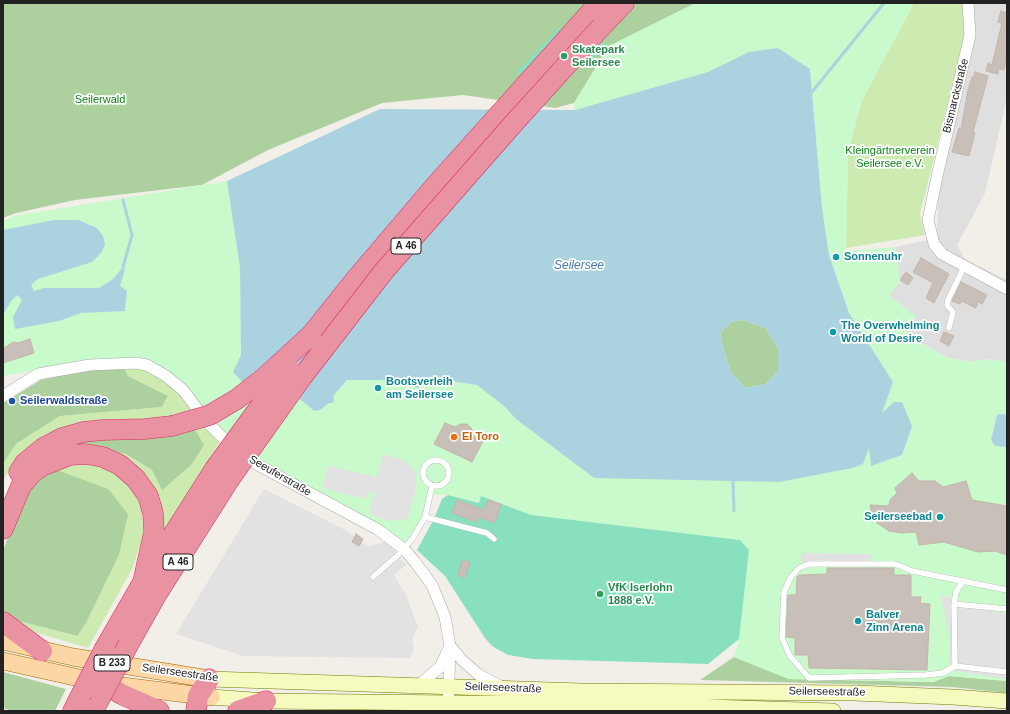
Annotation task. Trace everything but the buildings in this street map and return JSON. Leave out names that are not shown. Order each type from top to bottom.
[{"type":"highway","name":"A 46","points":[[77,703],[105,648],[143,582],[221,475],[311,335],[355,280],[435,186],[596,15],[624,3]]},
{"type":"highway","name":"A 46","points":[[100,697],[221,475],[302,377],[384,271],[513,124],[596,15]]},
{"type":"highway","points":[[3,496],[25,463],[43,448],[62,438],[83,432],[172,426],[210,415],[237,399],[264,378],[311,335]]},
{"type":"highway","points":[[3,529],[21,486],[37,470],[55,460],[70,455],[86,454],[103,457],[120,465],[136,479],[150,501],[153,513],[154,532],[143,582]]},
{"type":"highway","points":[[3,622],[42,651]]},
{"type":"highway","points":[[100,697],[121,694],[159,711]]},
{"type":"highway","points":[[238,711],[266,701]]},
{"type":"main road","name":"Seilerseestraße","points":[[3,641],[42,651],[204,699],[419,685],[506,689],[816,685],[1007,701]]},
{"type":"main road","name":"Seilerseestraße","points":[[3,661],[100,697],[266,701],[402,707],[646,708],[833,711]]},
{"type":"street","name":"Bismarckstraße","points":[[968,3],[970,35],[928,220],[937,249],[942,254],[1007,289]]},
{"type":"street","name":"Seeuferstraße","points":[[3,396],[38,374],[90,366],[124,362],[147,365],[166,376],[183,390],[197,410],[227,442],[256,464],[376,529],[404,549],[424,574],[435,592],[445,617],[450,646],[450,687],[448,707]]},
{"type":"street","points":[[419,685],[440,667],[450,646],[478,675],[506,689]]},
{"type":"lane","points":[[949,328],[953,312],[947,305],[948,300],[964,267]]},
{"type":"lane","points":[[435,460],[442,461],[448,469],[448,478],[442,484],[432,486],[424,479],[423,470],[429,462],[435,460]]},
{"type":"lane","points":[[373,577],[404,549],[413,538],[425,517],[432,486]]},
{"type":"lane","points":[[425,517],[487,533],[494,539]]},
{"type":"lane","points":[[1007,590],[912,571],[895,564],[809,564],[798,568],[791,577],[784,592],[782,638],[790,656],[816,685],[943,673],[955,666],[1007,672]]},
{"type":"lane","points":[[955,666],[954,604],[956,592],[963,581]]},
{"type":"lane","points":[[954,604],[1007,609]]},
{"type":"shaded area","points":[[972,3],[1007,3],[1007,98],[985,193],[957,245],[965,259],[1007,280],[1007,362],[989,359],[972,362],[949,358],[906,335],[916,316],[889,296],[900,281],[895,247],[937,238],[939,182]]},
{"type":"shaded area","points":[[383,454],[400,459],[408,464],[416,473],[415,492],[407,519],[386,521],[369,513],[374,493],[368,492],[366,499],[322,488],[328,466],[377,477]]},
{"type":"shaded area","points":[[264,489],[347,531],[368,547],[388,541],[406,565],[394,575],[406,595],[418,627],[412,639],[414,649],[410,658],[243,656],[176,634]]},
{"type":"shaded area","points":[[801,553],[871,554],[871,562],[801,562]]},
{"type":"shaded area","points":[[940,595],[1007,615],[1007,679],[949,670],[949,631]]},
{"type":"green space","name":"Seilerwald","points":[[3,3],[696,3],[609,46],[574,103],[555,108],[463,95],[382,103],[268,150],[202,185],[75,200],[16,213],[3,218]]},
{"type":"green space","points":[[696,3],[914,3],[862,100],[848,152],[846,251],[895,247],[900,281],[889,296],[916,316],[906,335],[949,358],[971,362],[989,359],[1007,362],[1007,681],[949,676],[933,682],[789,679],[734,657],[739,639],[740,540],[531,515],[482,496],[479,503],[448,495],[428,495],[421,521],[404,547],[258,464],[149,363],[69,364],[3,376],[3,221],[14,216],[227,181],[240,268],[241,355],[233,372],[294,394],[314,411],[320,410],[329,402],[347,380],[383,380],[417,388],[445,380],[478,385],[503,405],[516,419],[594,478],[870,447],[871,466],[881,414],[893,382],[849,313],[829,255],[822,208],[810,69],[778,48],[749,52],[708,72],[575,110],[574,103],[609,46]]},
{"type":"green space","name":"Kleingärtnerverein Seilersee e.V.","points":[[914,3],[967,3],[965,34],[920,214],[925,235],[846,248],[848,152],[862,100]]},
{"type":"green space","name":"Skatepark Seilersee","points":[[560,27],[609,46],[584,66],[516,73]]},
{"type":"green space","points":[[742,320],[766,328],[778,349],[778,371],[766,384],[745,388],[731,372],[724,352],[720,333],[731,322]]},
{"type":"green space","points":[[123,366],[145,369],[161,377],[178,392],[192,411],[157,420],[67,427],[40,438],[21,453],[3,480],[3,464],[16,444],[60,416],[162,407],[168,396],[128,376]]},
{"type":"green space","points":[[123,366],[128,376],[168,396],[162,407],[60,416],[16,444],[3,464],[3,403],[41,380],[85,370]]},
{"type":"green space","points":[[204,422],[221,440],[154,546],[159,532],[127,466],[64,441],[126,454],[152,470],[162,490],[194,428]]},
{"type":"green space","points":[[194,428],[204,445],[191,465],[162,490],[152,470],[126,454],[75,445],[94,435]]},
{"type":"green space","points":[[94,462],[115,472],[131,485],[142,507],[143,536],[133,567],[88,648],[31,631],[11,619],[76,636],[86,623],[119,555],[57,470],[56,464]]},
{"type":"green space","points":[[57,470],[108,489],[128,514],[119,555],[86,623],[77,636],[11,619],[3,611],[3,551],[24,492],[39,476]]},
{"type":"green space","name":"VfK Iserlohn 1888 e.V.","points":[[448,495],[479,503],[481,496],[531,515],[740,540],[749,550],[739,639],[708,664],[533,659],[508,655],[492,646],[485,638],[445,576],[417,550],[434,519],[442,499]]},
{"type":"green space","points":[[734,657],[789,679],[933,682],[949,676],[1007,681],[1007,693],[952,687],[700,680]]},
{"type":"green space","points":[[3,672],[66,689],[55,711],[12,711],[3,708]]},
{"type":"water","name":"Seilersee","points":[[778,48],[810,69],[822,208],[829,255],[849,313],[893,382],[882,413],[894,402],[902,402],[912,426],[902,455],[871,466],[869,448],[863,464],[852,468],[779,482],[594,478],[516,419],[504,406],[477,385],[445,380],[417,388],[383,380],[347,380],[333,396],[333,403],[329,403],[320,410],[314,411],[294,394],[258,399],[233,372],[241,355],[240,268],[227,181],[380,109],[575,110],[708,72],[749,52]],"holes":[[[742,320],[766,328],[778,349],[778,371],[766,384],[745,388],[731,372],[724,352],[720,333],[731,322]]]},
{"type":"water","points":[[54,220],[78,220],[97,228],[103,236],[105,244],[102,252],[92,262],[38,279],[31,285],[34,291],[43,288],[99,288],[112,280],[123,267],[125,269],[120,286],[127,291],[125,311],[81,313],[59,321],[15,329],[13,317],[22,300],[17,295],[11,301],[3,315],[3,230]]},
{"type":"water","points":[[997,415],[1007,415],[1007,447],[995,446],[991,440]]},
{"type":"waterway","points":[[812,92],[884,3]]},
{"type":"waterway","points":[[123,200],[132,235],[123,267]]},
{"type":"waterway","points":[[733,481],[734,511]]},
{"type":"place","name":"Skatepark Seilersee","points":[[564,56]]},
{"type":"place","name":"Sonnenuhr","points":[[836,257]]},
{"type":"place","name":"The Overwhelming World of Desire","points":[[833,332]]},
{"type":"place","name":"Bootsverleih am Seilersee","points":[[378,388]]},
{"type":"place","name":"Seilerwaldstraße","points":[[12,401]]},
{"type":"place","name":"El Toro","points":[[454,437]]},
{"type":"place","name":"Seilerseebad","points":[[940,517]]},
{"type":"place","name":"VfK Iserlohn 1888 e.V.","points":[[600,594]]},
{"type":"place","name":"Balver Zinn Arena","points":[[858,621]]}]
